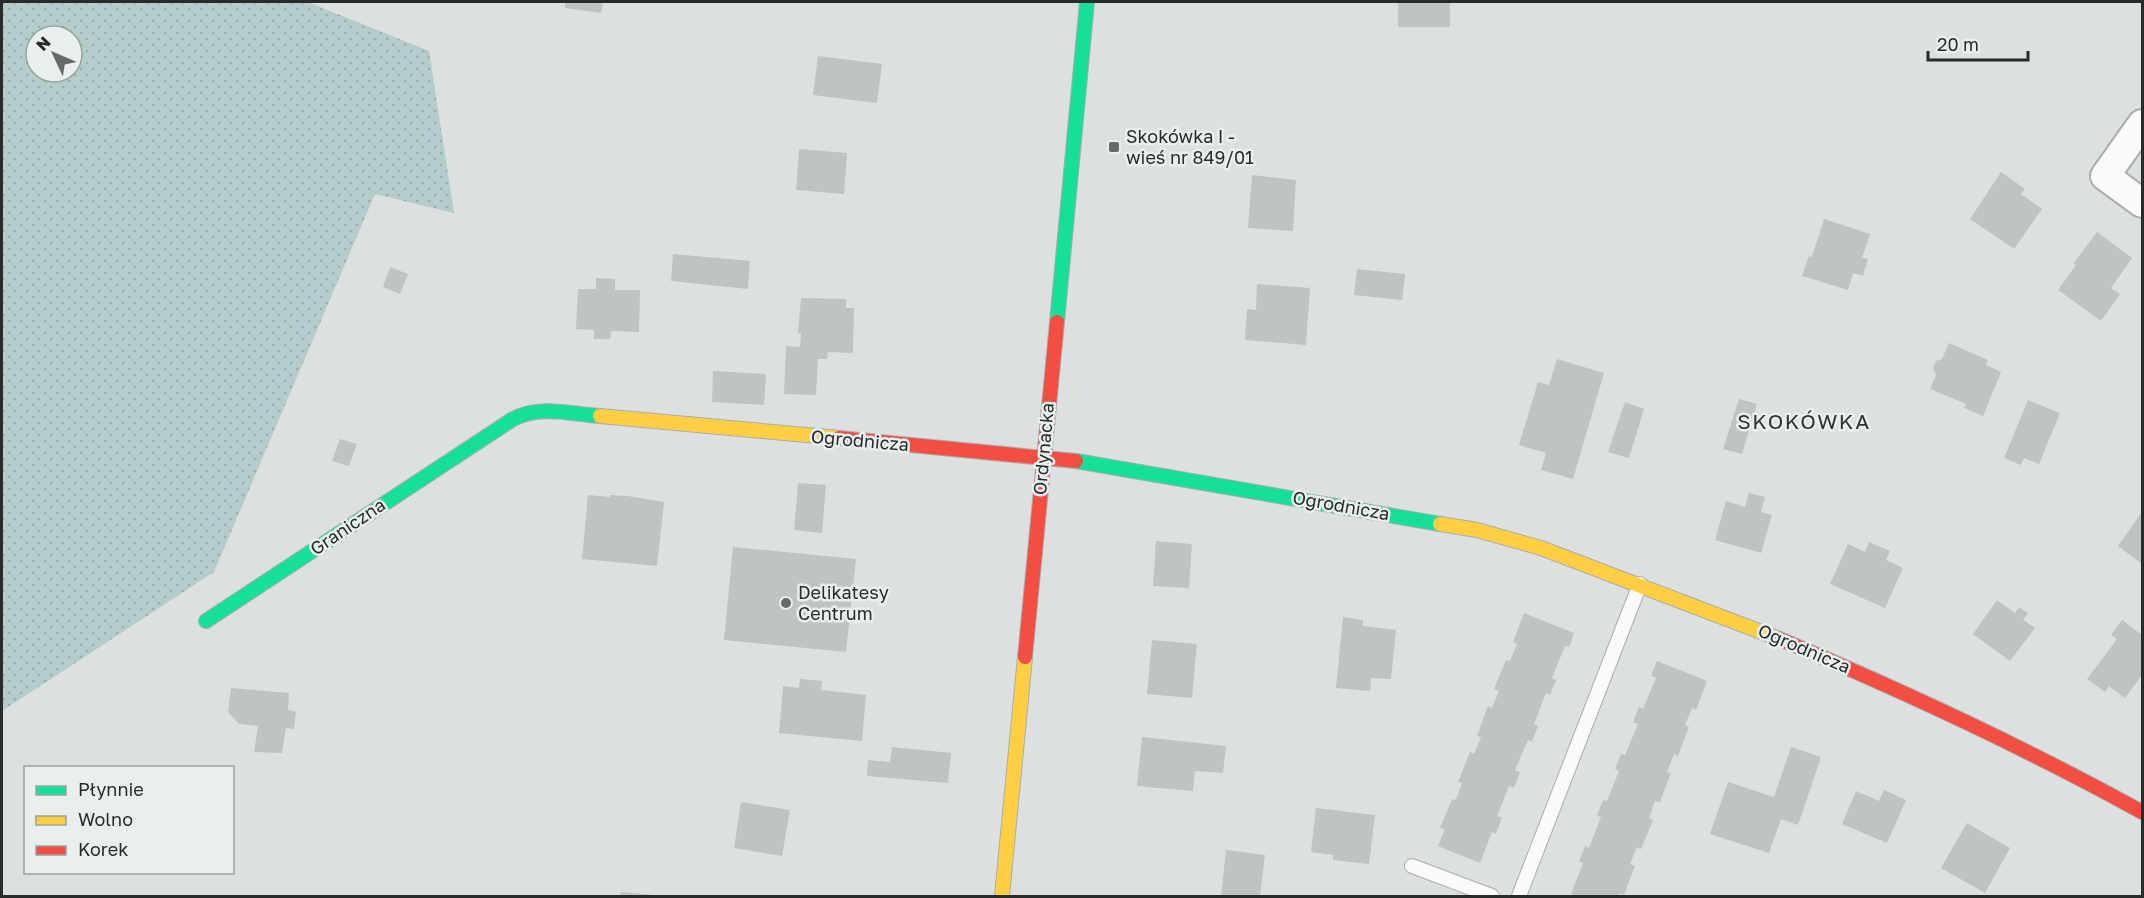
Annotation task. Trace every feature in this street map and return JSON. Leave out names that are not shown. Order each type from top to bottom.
[{"type":"street","name":"Ordynacka","points":[[1002,897],[1087,2]]},
{"type":"street","points":[[2142,124],[2105,176],[2142,202]]},
{"type":"street","name":"Ogrodnicza","points":[[490,433],[510,420],[527,413],[549,412],[1043,457],[1096,464],[1477,530],[1541,548],[1640,584],[1828,659],[2061,766],[2142,812]]},
{"type":"street","name":"Graniczna","points":[[206,621],[490,433]]},
{"type":"lane","points":[[1520,897],[1640,584]]},
{"type":"lane","points":[[1412,866],[1492,897]]},
{"type":"shaded area","points":[[2,2],[308,2],[429,51],[454,213],[375,194],[214,572],[2,711]]},
{"type":"building","points":[[565,2],[603,2],[601,13],[565,8]]},
{"type":"building","points":[[1398,2],[1450,2],[1450,27],[1398,27]]},
{"type":"building","points":[[818,56],[882,64],[877,103],[813,95]]},
{"type":"building","points":[[799,149],[847,153],[844,194],[796,190]]},
{"type":"building","points":[[2001,172],[2025,189],[2021,194],[2042,209],[2014,249],[1970,219]]},
{"type":"building","points":[[1252,175],[1296,180],[1293,231],[1248,228]]},
{"type":"building","points":[[1824,219],[1870,234],[1862,258],[1868,259],[1863,276],[1853,273],[1848,290],[1802,276],[1809,256],[1812,257]]},
{"type":"building","points":[[2097,232],[2132,258],[2111,288],[2120,294],[2101,321],[2058,290],[2076,265],[2073,264]]},
{"type":"building","points":[[673,254],[750,261],[748,289],[671,281]]},
{"type":"building","points":[[390,267],[408,274],[400,294],[383,287]]},
{"type":"building","points":[[1357,269],[1405,274],[1402,300],[1354,295]]},
{"type":"building","points":[[596,278],[615,279],[615,290],[640,290],[639,332],[611,331],[610,339],[594,339],[594,330],[576,329],[578,289],[596,289]]},
{"type":"building","points":[[1257,284],[1310,288],[1306,345],[1245,340],[1247,309],[1256,310]]},
{"type":"building","points":[[801,298],[846,299],[846,308],[854,308],[853,353],[828,352],[827,359],[818,359],[816,395],[784,394],[786,346],[800,347],[801,333],[798,333]]},
{"type":"building","points":[[1949,343],[1988,360],[1986,365],[2001,372],[1983,416],[1964,408],[1966,404],[1930,389],[1936,375],[1933,368],[1936,361],[1942,359]]},
{"type":"building","points":[[1557,359],[1604,373],[1573,479],[1541,470],[1546,453],[1519,445],[1538,382],[1549,385]]},
{"type":"building","points":[[713,371],[766,374],[764,405],[712,402]]},
{"type":"building","points":[[1739,399],[1757,404],[1742,454],[1723,449]]},
{"type":"building","points":[[2028,400],[2060,413],[2039,464],[2024,458],[2021,465],[2004,458]]},
{"type":"building","points":[[1625,402],[1644,409],[1629,458],[1608,452]]},
{"type":"building","points":[[340,439],[357,444],[349,466],[332,461]]},
{"type":"building","points":[[798,483],[826,485],[822,533],[794,530]]},
{"type":"building","points":[[1749,493],[1765,497],[1761,512],[1772,515],[1761,553],[1715,540],[1726,501],[1745,507]]},
{"type":"building","points":[[588,495],[628,496],[664,502],[657,566],[582,559]]},
{"type":"building","points":[[2142,512],[2142,564],[2118,546]]},
{"type":"building","points":[[1156,541],[1192,544],[1189,588],[1153,586]]},
{"type":"building","points":[[1869,542],[1890,551],[1886,560],[1903,568],[1885,608],[1830,584],[1848,544],[1865,552]]},
{"type":"building","points":[[733,547],[856,559],[846,652],[724,640]]},
{"type":"building","points":[[1997,600],[2015,613],[2019,607],[2028,613],[2023,620],[2035,628],[2010,661],[1973,634]]},
{"type":"building","points":[[1524,613],[1574,633],[1569,647],[1565,646],[1552,678],[1556,680],[1550,695],[1546,693],[1534,724],[1538,726],[1532,742],[1528,740],[1515,770],[1520,772],[1514,788],[1509,786],[1497,816],[1502,818],[1496,834],[1492,832],[1480,863],[1438,846],[1445,829],[1440,828],[1452,799],[1456,800],[1462,783],[1458,782],[1470,752],[1474,754],[1481,737],[1477,736],[1488,706],[1492,708],[1499,691],[1494,689],[1506,660],[1510,661],[1517,644],[1513,642]]},
{"type":"building","points":[[1343,617],[1363,620],[1363,626],[1396,630],[1391,679],[1371,678],[1370,691],[1336,688]]},
{"type":"building","points":[[2122,620],[2142,635],[2142,675],[2125,698],[2109,686],[2105,692],[2087,679],[2117,639],[2111,635]]},
{"type":"building","points":[[1152,640],[1197,644],[1192,698],[1147,694]]},
{"type":"building","points":[[1657,661],[1707,681],[1696,710],[1692,708],[1685,725],[1689,727],[1678,756],[1674,754],[1667,772],[1671,773],[1660,802],[1655,801],[1649,818],[1653,820],[1641,849],[1637,847],[1630,864],[1635,866],[1624,895],[1620,893],[1618,896],[1571,894],[1583,863],[1579,861],[1585,846],[1589,848],[1601,817],[1597,815],[1603,800],[1607,801],[1619,771],[1615,769],[1621,754],[1625,755],[1638,724],[1633,722],[1639,707],[1643,709],[1656,678],[1651,676]]},
{"type":"building","points":[[800,679],[822,681],[821,690],[866,695],[862,741],[779,733],[783,686],[799,688]]},
{"type":"building","points":[[231,688],[289,693],[288,710],[296,712],[294,729],[286,728],[282,753],[254,752],[258,726],[239,724],[228,712]]},
{"type":"building","points":[[1142,737],[1226,746],[1223,773],[1195,771],[1193,791],[1137,786]]},
{"type":"building","points":[[892,747],[951,753],[948,783],[867,776],[868,760],[890,762]]},
{"type":"building","points":[[1791,747],[1821,757],[1798,825],[1781,819],[1769,853],[1710,834],[1728,782],[1774,797]]},
{"type":"building","points":[[1884,790],[1906,800],[1887,843],[1842,824],[1856,791],[1879,801]]},
{"type":"building","points":[[741,802],[790,810],[782,856],[734,848]]},
{"type":"building","points":[[1316,808],[1375,815],[1369,864],[1333,860],[1333,855],[1311,852]]},
{"type":"building","points":[[1967,823],[2010,848],[1985,893],[1941,868]]},
{"type":"building","points":[[1226,850],[1265,855],[1260,896],[1221,896]]},
{"type":"building","points":[[621,892],[655,895],[655,896],[620,896]]},
{"type":"traffic: fast","points":[[1057,322],[1087,2]]},
{"type":"traffic: fast","points":[[206,621],[513,419],[545,411],[600,416]]},
{"type":"traffic: fast","points":[[1076,461],[1440,524]]},
{"type":"traffic: slow","points":[[600,416],[839,438]]},
{"type":"traffic: slow","points":[[1440,524],[1477,530],[1541,548],[1777,638]]},
{"type":"traffic: slow","points":[[1002,896],[1025,657]]},
{"type":"traffic: jam","points":[[1025,657],[1057,322]]},
{"type":"traffic: jam","points":[[839,438],[1076,461]]},
{"type":"traffic: jam","points":[[1777,638],[1962,720],[2142,812]]},
{"type":"place","name":"Skokówka I - wieś nr 849/01","points":[[1114,147]]},
{"type":"place","name":"Delikatesy Centrum","points":[[786,603]]},
{"type":"district","name":"SKOKÓWKA","points":[[1804,422]]}]
